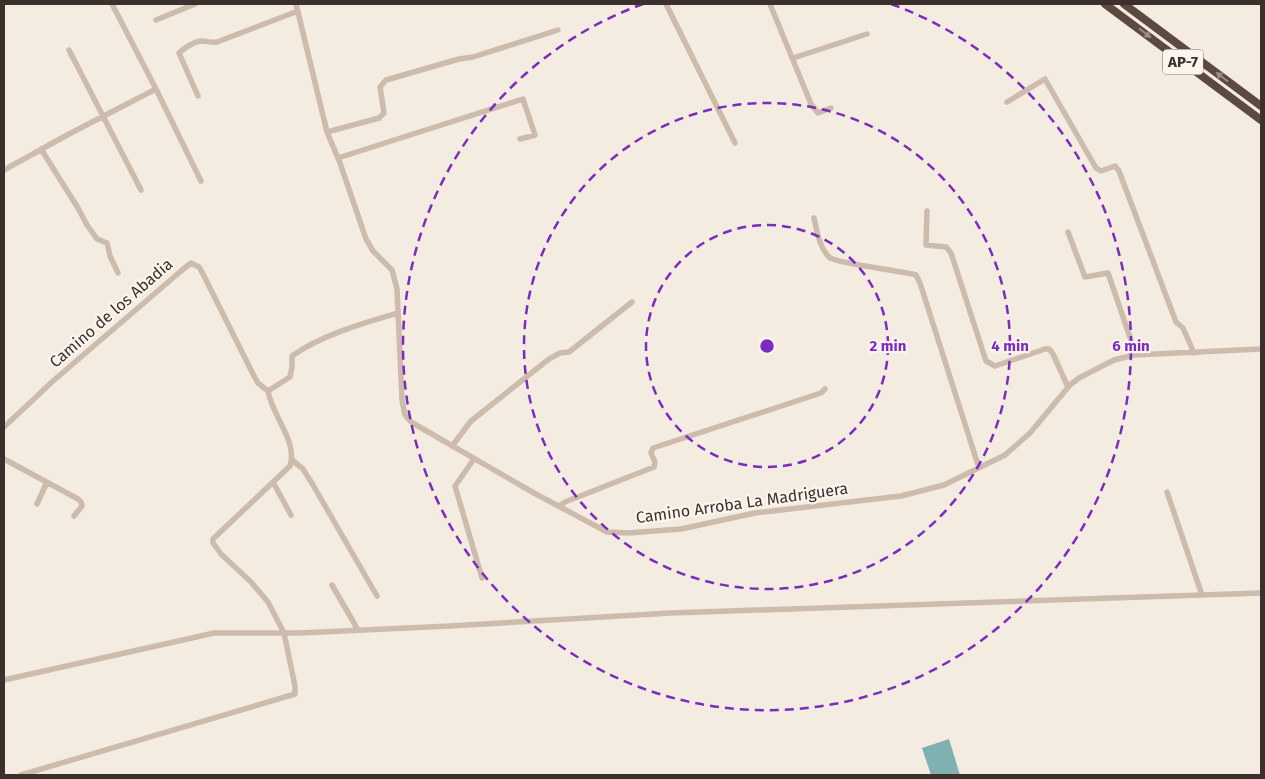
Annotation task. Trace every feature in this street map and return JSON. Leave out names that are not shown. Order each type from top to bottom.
[{"type":"highway","name":"AP-7","points":[[1105,4],[1261,120]]},
{"type":"highway","name":"AP-7","points":[[1124,4],[1261,106]]},
{"type":"street","points":[[112,4],[201,181]]},
{"type":"street","points":[[156,20],[194,4]]},
{"type":"street","name":"Camino Arroba La Madriguera","points":[[296,4],[327,132],[366,239],[373,251],[392,270],[397,289],[404,414],[411,422],[474,459],[607,532],[628,533],[681,529],[754,513],[902,496],[944,485],[1005,455],[1034,428],[1068,387],[1095,368],[1114,360],[1136,355],[1261,349]]},
{"type":"street","points":[[666,4],[734,143]]},
{"type":"street","points":[[770,4],[811,104],[818,113],[831,108]]},
{"type":"street","points":[[198,96],[180,53],[184,48],[201,41],[217,42],[298,11]]},
{"type":"street","points":[[327,132],[380,118],[384,114],[380,87],[386,80],[481,54],[558,30]]},
{"type":"street","points":[[792,58],[867,34]]},
{"type":"street","points":[[69,50],[141,190]]},
{"type":"street","points":[[1007,102],[1045,80],[1096,168],[1101,171],[1115,166],[1119,171],[1176,322],[1183,328],[1194,353]]},
{"type":"street","points":[[4,170],[156,89]]},
{"type":"street","points":[[338,158],[523,99],[535,135],[520,139]]},
{"type":"street","points":[[41,149],[87,225],[98,239],[107,243],[110,256],[118,273]]},
{"type":"street","points":[[927,211],[926,245],[946,247],[951,253],[986,361],[995,366],[1049,349],[1054,354],[1068,387]]},
{"type":"street","points":[[814,218],[820,243],[830,259],[838,262],[888,268],[916,275],[979,468]]},
{"type":"street","points":[[1068,232],[1085,277],[1108,273],[1136,355]]},
{"type":"street","name":"Camino de los Abadia","points":[[4,427],[54,381],[191,263],[199,267],[253,374],[258,382],[268,391],[270,401],[287,437],[293,456],[292,460],[303,469],[377,596]]},
{"type":"street","points":[[452,446],[471,421],[486,408],[550,359],[569,352],[632,302]]},
{"type":"street","points":[[268,391],[290,377],[292,356],[302,349],[356,326],[398,313]]},
{"type":"street","points":[[559,506],[654,468],[655,462],[651,453],[653,448],[822,393],[825,389]]},
{"type":"street","points":[[4,459],[81,502],[82,506],[74,516]]},
{"type":"street","points":[[474,459],[455,486],[482,578]]},
{"type":"street","points":[[21,775],[295,694],[284,632],[268,602],[251,582],[221,554],[213,543],[213,539],[290,466],[292,460]]},
{"type":"street","points":[[37,504],[47,482]]},
{"type":"street","points":[[273,482],[291,515]]},
{"type":"street","points":[[1167,492],[1202,595]]},
{"type":"street","points":[[332,585],[358,630]]},
{"type":"street","points":[[4,680],[214,633],[450,626],[671,613],[1261,593]]},
{"type":"water","points":[[949,739],[960,775],[931,775],[922,748]]}]
